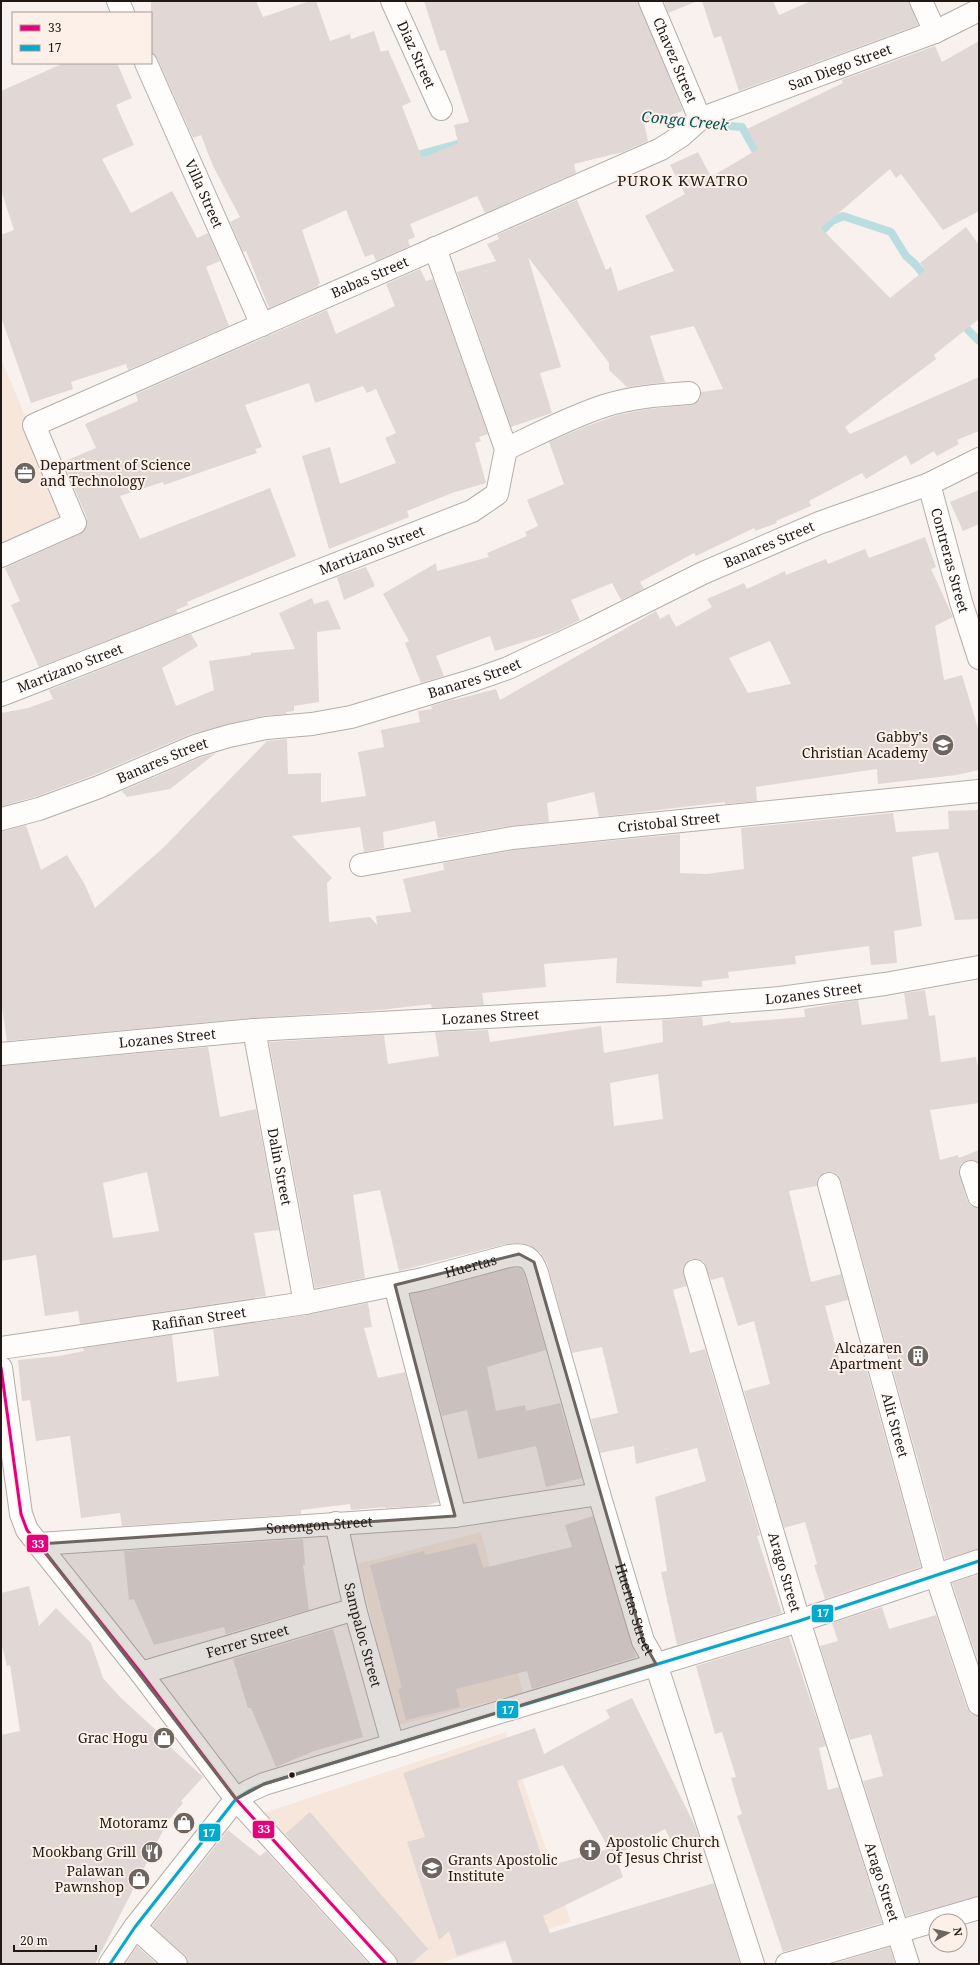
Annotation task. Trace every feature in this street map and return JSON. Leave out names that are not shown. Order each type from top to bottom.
[{"type":"street","points":[[118,1],[124,12]]},
{"type":"street","name":"Diaz Street","points":[[392,1],[442,109]]},
{"type":"street","name":"Chavez Street","points":[[650,1],[694,124]]},
{"type":"street","points":[[921,1],[935,32]]},
{"type":"street","name":"San Diego Street","points":[[694,124],[977,16]]},
{"type":"street","name":"Villa Street","points":[[146,64],[262,324]]},
{"type":"street","name":"Babas Street","points":[[1,556],[76,523],[34,425],[661,149],[694,124]]},
{"type":"street","points":[[434,248],[506,449],[573,417],[605,406],[649,396],[689,393]]},
{"type":"street","name":"Martizano Street","points":[[1,695],[472,511],[497,494],[506,449]]},
{"type":"street","name":"Banares Street","points":[[1,819],[39,809],[99,787],[195,746],[229,736],[266,728],[312,724],[351,717],[474,680],[536,655],[702,572],[819,523],[929,484],[979,459]]},
{"type":"street","name":"Contreras Street","points":[[929,484],[961,602],[979,658]]},
{"type":"street","name":"Cristobal Street","points":[[361,865],[512,838],[979,791]]},
{"type":"street","name":"Lozanes Street","points":[[1,1054],[254,1030],[659,1008],[780,998],[885,984],[979,967]]},
{"type":"street","name":"Dalin Street","points":[[254,1030],[305,1303]]},
{"type":"street","points":[[971,1172],[979,1196]]},
{"type":"street","name":"Alit Street","points":[[829,1184],[936,1575],[979,1704]]},
{"type":"street","name":"Huertas","points":[[395,1285],[519,1254],[534,1262],[537,1273]]},
{"type":"street","name":"Arago Street","points":[[694,1271],[800,1621],[908,1964]]},
{"type":"street","name":"Huertas Street","points":[[537,1273],[599,1494],[643,1641],[656,1664],[753,1964]]},
{"type":"street","points":[[395,1285],[455,1516]]},
{"type":"street","name":"Rafiñan Street","points":[[1,1348],[305,1303],[395,1285]]},
{"type":"street","points":[[1,1368],[21,1514],[28,1530],[236,1799],[386,1964]]},
{"type":"street","name":"Sorongon Street","points":[[39,1544],[455,1516],[599,1494]]},
{"type":"street","name":"Sampaloc Street","points":[[336,1523],[355,1610],[393,1745]]},
{"type":"street","points":[[110,1964],[135,1927],[236,1799],[264,1784],[800,1621],[979,1561]]},
{"type":"street","name":"Ferrer Street","points":[[140,1673],[355,1610]]},
{"type":"street","points":[[787,1964],[979,1908]]},
{"type":"street","points":[[135,1927],[176,1964]]},
{"type":"highlighted area","points":[[519,1254],[534,1262],[643,1641],[656,1664],[264,1784],[236,1799],[39,1544],[455,1516],[395,1285]]},
{"type":"shaded area","name":"Department of Science and Technology","points":[[1,359],[69,519],[1,550]]},
{"type":"shaded area","points":[[481,1532],[523,1693],[399,1725],[357,1564]]},
{"type":"shaded area","name":"Grants Apostolic Institute","points":[[506,1732],[571,1922],[437,1964],[397,1964],[264,1813]]},
{"type":"building","points":[[151,1],[256,1],[263,17],[310,1],[316,1],[330,41],[350,34],[351,39],[374,31],[381,52],[388,50],[411,102],[402,106],[422,158],[458,143],[454,125],[469,122],[445,50],[440,51],[424,1],[638,1],[683,111],[644,123],[648,141],[623,152],[574,164],[576,173],[485,213],[477,196],[410,224],[415,237],[408,240],[410,246],[376,261],[373,254],[365,257],[346,210],[302,230],[320,283],[318,284],[319,286],[269,308],[246,251],[243,252],[230,222],[240,217],[213,166],[201,135],[193,138],[157,58],[152,53]]},
{"type":"building","points":[[664,1],[695,1],[695,2],[668,13]]},
{"type":"building","points":[[702,1],[773,1],[779,15],[811,1],[909,1],[918,25],[739,91],[721,36],[714,38]]},
{"type":"building","points":[[979,41],[979,211],[943,230],[901,174],[896,178],[890,169],[821,228],[890,298],[925,270],[920,263],[966,227],[979,245],[979,319],[934,355],[936,359],[845,427],[850,434],[979,377],[979,431],[957,440],[959,444],[937,456],[934,451],[911,465],[906,455],[866,479],[862,473],[809,501],[811,506],[776,521],[777,523],[755,531],[754,528],[696,556],[694,553],[640,582],[644,589],[621,600],[612,583],[571,600],[580,620],[555,632],[495,651],[490,636],[436,656],[444,676],[421,683],[405,643],[409,641],[383,594],[436,563],[437,571],[489,557],[487,553],[527,536],[525,532],[538,526],[527,500],[564,484],[549,442],[584,427],[618,415],[648,409],[690,405],[696,403],[700,399],[701,392],[723,389],[694,326],[650,336],[665,382],[627,387],[609,370],[609,363],[528,257],[561,367],[540,373],[552,413],[511,427],[457,272],[496,261],[487,244],[499,239],[497,235],[577,200],[606,270],[611,267],[618,291],[674,271],[645,216],[685,194],[670,165],[698,152],[711,177],[758,149],[747,129],[843,83],[842,80],[935,46],[942,62]]},
{"type":"building","points":[[62,64],[117,64],[132,98],[116,105],[134,145],[102,159],[131,213],[172,191],[197,238],[208,233],[220,261],[206,267],[229,326],[128,370],[126,364],[71,382],[73,389],[31,403],[1,317],[1,235],[14,230],[1,190],[1,91]]},
{"type":"building","points":[[420,269],[426,281],[433,279],[488,434],[479,437],[481,441],[475,443],[486,483],[452,493],[407,511],[409,517],[329,549],[302,456],[330,447],[340,484],[396,463],[385,438],[396,433],[376,389],[367,393],[363,386],[315,403],[309,383],[245,405],[262,447],[255,449],[257,453],[164,485],[163,482],[120,496],[140,539],[270,488],[296,556],[187,602],[188,605],[176,610],[178,613],[39,667],[11,605],[20,601],[5,568],[80,534],[85,530],[87,518],[63,462],[96,448],[85,424],[138,401],[136,394],[327,310],[336,334],[395,306],[386,284]]},
{"type":"building","points":[[979,490],[979,524],[963,531],[950,502]]},
{"type":"building","points":[[925,537],[936,567],[931,569],[953,617],[935,626],[944,680],[962,675],[979,732],[979,770],[956,775],[878,784],[877,769],[756,787],[757,801],[725,804],[725,802],[599,817],[594,792],[547,803],[549,822],[510,826],[438,838],[435,821],[383,832],[384,848],[364,852],[360,827],[292,836],[332,878],[327,883],[329,922],[370,917],[377,925],[376,916],[411,912],[403,879],[444,870],[443,863],[514,850],[680,834],[680,873],[707,874],[744,869],[741,828],[893,813],[896,832],[949,829],[948,811],[978,810],[979,919],[955,920],[938,852],[912,857],[922,926],[894,931],[897,963],[871,965],[869,946],[795,956],[796,964],[728,972],[729,978],[702,981],[702,987],[616,983],[617,958],[544,964],[546,987],[482,993],[484,1005],[432,1008],[431,1004],[380,1010],[253,1018],[7,1041],[1,1001],[1,831],[26,825],[41,870],[67,855],[85,885],[95,908],[163,848],[267,741],[287,739],[288,774],[321,773],[321,802],[366,796],[358,752],[384,747],[381,730],[420,722],[418,711],[432,709],[431,706],[496,689],[500,700],[656,611],[660,619],[669,614],[676,627],[712,607],[707,599],[744,583],[747,589],[785,571],[786,575],[826,559],[828,564],[865,549],[869,558]],"holes":[[[770,641],[791,684],[748,693],[729,658]]]},
{"type":"building","points":[[366,567],[375,586],[344,600],[337,577]]},
{"type":"building","points":[[312,598],[314,604],[328,600],[341,629],[317,632],[319,702],[294,706],[294,711],[286,712],[286,714],[263,716],[191,734],[94,775],[35,797],[1,806],[1,713],[28,708],[53,699],[49,690],[191,634],[198,646],[162,668],[176,706],[214,690],[209,661],[251,655],[251,653],[295,649],[279,613]]},
{"type":"building","points":[[216,753],[170,789],[127,797],[122,791],[199,758]]},
{"type":"building","points":[[925,990],[929,1016],[935,1015],[941,1062],[976,1057],[979,1072],[979,1103],[930,1110],[940,1160],[958,1155],[959,1158],[979,1150],[979,1162],[967,1160],[961,1164],[959,1170],[967,1200],[971,1206],[979,1208],[979,1549],[945,1559],[841,1181],[838,1175],[833,1172],[825,1172],[817,1180],[817,1186],[789,1191],[811,1282],[841,1274],[848,1300],[825,1306],[841,1366],[864,1360],[921,1567],[825,1599],[814,1565],[817,1564],[805,1522],[784,1528],[744,1391],[770,1384],[754,1321],[738,1326],[723,1277],[711,1280],[704,1262],[698,1259],[691,1259],[683,1268],[687,1286],[673,1290],[690,1353],[705,1349],[760,1535],[757,1536],[782,1613],[677,1645],[661,1572],[667,1571],[655,1497],[706,1481],[697,1448],[636,1464],[634,1446],[600,1453],[591,1419],[618,1413],[602,1347],[572,1353],[547,1263],[540,1252],[529,1245],[519,1243],[506,1244],[399,1271],[380,1190],[353,1195],[365,1278],[315,1288],[269,1042],[384,1035],[388,1064],[439,1056],[435,1032],[488,1030],[490,1042],[601,1026],[604,1053],[663,1042],[662,1020],[702,1017],[703,1026],[730,1021],[731,1023],[805,1017],[804,1009],[858,1000],[862,1025],[908,1019],[904,993]],"holes":[[[658,1074],[663,1119],[614,1126],[610,1083]]]},
{"type":"building","points":[[208,1047],[220,1117],[256,1109],[279,1230],[254,1233],[266,1296],[80,1324],[78,1311],[45,1316],[36,1255],[1,1261],[1,1066]],"holes":[[[147,1172],[159,1231],[113,1238],[103,1183]]]},
{"type":"building","points":[[511,1268],[520,1268],[524,1273],[546,1350],[487,1367],[496,1411],[525,1405],[526,1411],[560,1403],[582,1478],[546,1487],[536,1446],[478,1459],[467,1410],[442,1416],[410,1294]]},
{"type":"building","points":[[368,1303],[372,1327],[364,1328],[378,1378],[405,1372],[439,1502],[424,1506],[351,1510],[350,1504],[301,1510],[301,1514],[122,1526],[120,1513],[81,1518],[70,1436],[36,1441],[30,1400],[22,1401],[18,1360],[59,1356],[84,1351],[83,1348],[172,1335],[177,1382],[219,1376],[213,1329],[307,1315]]},
{"type":"building","points":[[593,1516],[636,1657],[532,1689],[527,1671],[456,1689],[460,1707],[406,1720],[398,1689],[402,1688],[370,1565],[424,1551],[425,1555],[476,1543],[483,1568],[572,1547],[565,1525]]},
{"type":"building","points":[[303,1539],[305,1565],[303,1565],[309,1610],[226,1634],[224,1627],[154,1645],[134,1599],[129,1600],[124,1551]]},
{"type":"building","points":[[979,1574],[979,1664],[952,1583]]},
{"type":"building","points":[[29,1586],[39,1626],[56,1608],[91,1643],[103,1678],[120,1697],[169,1742],[167,1744],[203,1777],[181,1801],[183,1803],[168,1821],[95,1964],[1,1964],[1,1735],[20,1731],[10,1665],[7,1666],[1,1642],[1,1593]]},
{"type":"building","points":[[882,1607],[889,1629],[936,1615],[967,1708],[971,1714],[979,1716],[979,1896],[906,1916],[863,1781],[883,1776],[871,1734],[850,1740],[820,1646],[838,1641],[832,1623]]},
{"type":"building","points":[[333,1629],[363,1737],[314,1751],[276,1767],[251,1708],[248,1708],[233,1659]]},
{"type":"building","points":[[789,1637],[826,1746],[819,1748],[828,1790],[839,1787],[882,1923],[783,1952],[737,1816],[742,1814],[731,1778],[736,1777],[722,1732],[715,1734],[696,1666]]},
{"type":"building","points":[[632,1698],[695,1826],[700,1840],[676,1851],[665,1829],[615,1856],[623,1877],[543,1916],[550,1933],[714,1883],[740,1964],[513,1964],[505,1940],[457,1956],[449,1931],[439,1940],[407,1842],[425,1837],[403,1773],[535,1728],[544,1754],[610,1718],[606,1710]],"holes":[[[563,1765],[609,1849],[545,1867],[517,1781]]]},
{"type":"building","points":[[310,1812],[428,1949],[411,1964],[398,1964],[395,1956],[285,1834]]},
{"type":"building","points":[[228,1830],[260,1856],[266,1851],[369,1964],[188,1964],[184,1955],[152,1926]]},
{"type":"building","points":[[137,1946],[157,1964],[125,1964]]},
{"type":"building","points":[[890,1947],[895,1964],[832,1964]]},
{"type":"waterway","name":"Conga Creek","points":[[653,116],[692,122]]},
{"type":"waterway","name":"Conga Creek","points":[[706,124],[742,127],[760,159]]},
{"type":"waterway","name":"Conga Creek","points":[[410,157],[461,143]]},
{"type":"waterway","name":"Conga Creek","points":[[815,219],[823,230],[832,221],[843,216],[891,232],[906,256],[915,264],[928,280]]},
{"type":"waterway","name":"Conga Creek","points":[[960,322],[979,341]]},
{"type":"transit line","name":"33","points":[[1,1368],[21,1514],[27,1530],[141,1673],[236,1799],[386,1964]]},
{"type":"transit line","name":"17","points":[[110,1964],[135,1927],[236,1799],[264,1784],[799,1621],[979,1561]]},
{"type":"place","name":"Department of Science and Technology","points":[[25,473]]},
{"type":"place","name":"Gabby's Christian Academy","points":[[943,745]]},
{"type":"place","name":"Alcazaren Apartment","points":[[918,1356]]},
{"type":"place","name":"Grac Hogu","points":[[164,1738]]},
{"type":"place","name":"Motoramz","points":[[184,1823]]},
{"type":"place","name":"Apostolic Church Of Jesus Christ","points":[[590,1850]]},
{"type":"place","name":"Mookbang Grill","points":[[152,1852]]},
{"type":"place","name":"Grants Apostolic Institute","points":[[432,1868]]},
{"type":"place","name":"Palawan Pawnshop","points":[[139,1879]]},
{"type":"district","name":"PUROK KWATRO","points":[[683,181]]}]
